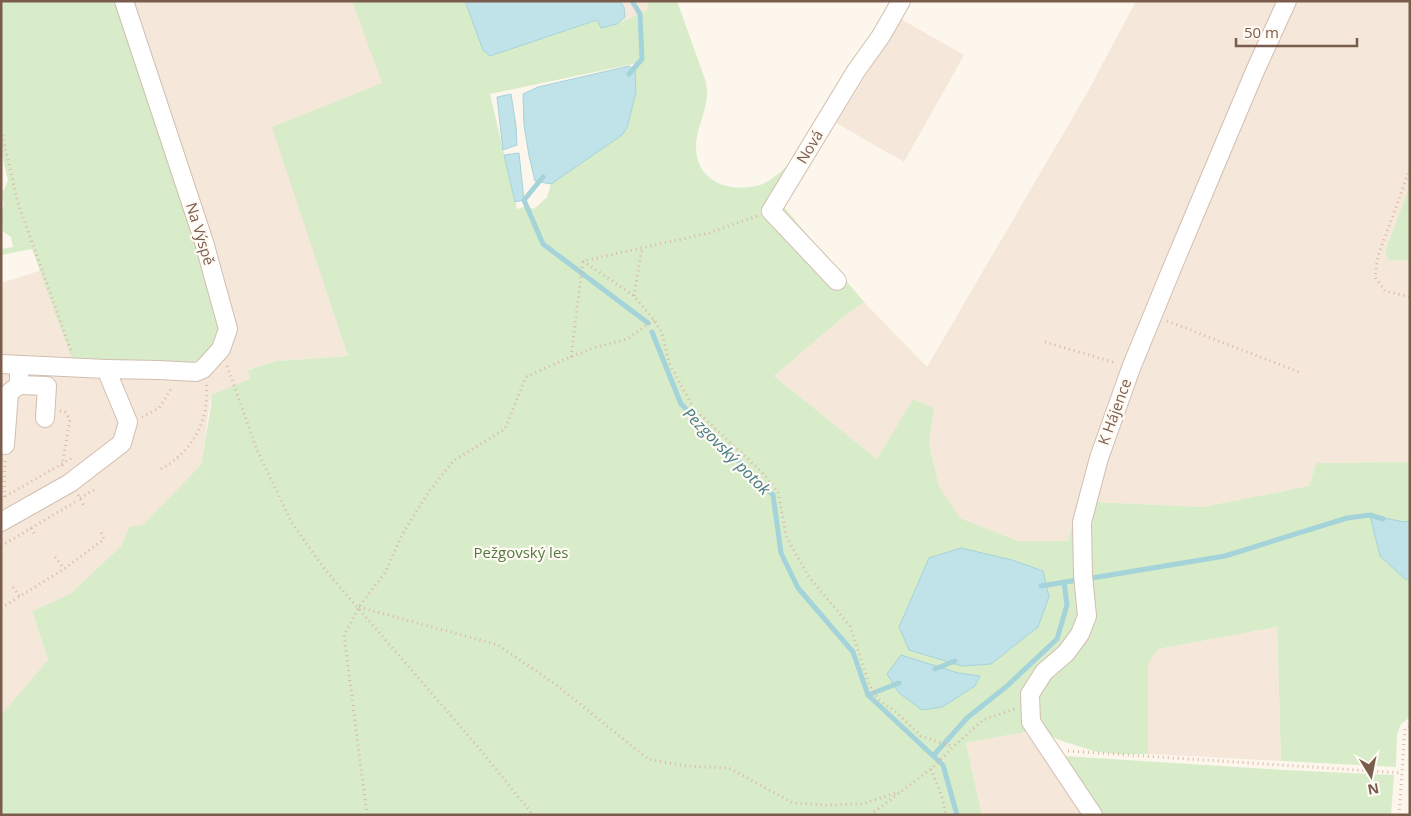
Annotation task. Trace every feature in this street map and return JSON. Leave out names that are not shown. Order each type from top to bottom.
[{"type":"street","name":"Na Výspě","points":[[124,1],[204,242],[228,329],[221,349],[203,369]]},
{"type":"street","name":"Nová","points":[[771,211],[901,1]]},
{"type":"street","name":"K Hájence","points":[[1030,704],[1030,694],[1044,672],[1066,653],[1080,634],[1087,616],[1083,575],[1082,522],[1099,458],[1131,368],[1287,1]]},
{"type":"street","points":[[771,211],[837,281]]},
{"type":"street","points":[[1,364],[196,372],[203,369]]},
{"type":"street","points":[[19,365],[19,385]]},
{"type":"street","points":[[1,522],[70,482],[122,443],[128,422],[106,369]]},
{"type":"street","points":[[5,445],[9,393],[19,385],[47,386],[45,414]]},
{"type":"street","points":[[1030,704],[1031,722],[1094,815]]},
{"type":"path","points":[[1,130],[18,203],[77,368]]},
{"type":"path","points":[[1410,169],[1378,256],[1375,276],[1385,291],[1410,297]]},
{"type":"path","points":[[583,261],[709,233],[771,211]]},
{"type":"path","points":[[634,296],[642,248]]},
{"type":"path","points":[[583,261],[634,296],[662,333],[669,363],[694,409],[762,471],[778,492],[786,535],[809,577],[850,626],[869,684],[878,699],[897,713],[920,736],[953,747]]},
{"type":"path","points":[[571,357],[583,261]]},
{"type":"path","points":[[1153,315],[1299,372]]},
{"type":"path","points":[[367,815],[344,635],[359,607],[386,571],[403,533],[428,493],[453,462],[505,429],[526,377],[593,348],[627,340],[654,320]]},
{"type":"path","points":[[1045,342],[1131,368]]},
{"type":"path","points":[[221,349],[257,450],[292,523],[326,571],[478,747],[533,815]]},
{"type":"path","points":[[161,469],[173,462],[195,439],[205,411],[207,384],[203,369]]},
{"type":"path","points":[[45,414],[65,412],[70,419],[61,465],[85,508]]},
{"type":"path","points":[[4,497],[5,445]]},
{"type":"path","points":[[1,546],[96,488]]},
{"type":"path","points":[[31,528],[36,536]]},
{"type":"path","points":[[1,608],[64,570],[104,539],[100,530]]},
{"type":"path","points":[[55,557],[64,570]]},
{"type":"path","points":[[14,587],[20,597]]},
{"type":"path","points":[[359,607],[498,644],[555,684],[648,759],[685,766],[729,768],[793,803],[827,806],[862,804],[899,792]]},
{"type":"path","points":[[870,815],[931,769],[983,720],[1030,704]]},
{"type":"path","points":[[1399,815],[1405,729],[1410,727]]},
{"type":"path","points":[[1050,750],[1402,773]]},
{"type":"path","points":[[931,769],[942,797],[946,815]]},
{"type":"shaded area","points":[[124,1],[352,1],[383,83],[273,128],[348,356],[276,361],[249,369],[251,379],[211,395],[201,466],[143,526],[129,527],[121,546],[70,594],[32,611],[48,660],[2,715],[1,283],[42,270],[196,372],[221,349]]},
{"type":"shaded area","points":[[620,1],[648,1],[647,10],[617,24],[625,17],[624,7]]},
{"type":"shaded area","points":[[1136,1],[1410,1],[1410,185],[1385,251],[1388,260],[1410,261],[1410,462],[1316,463],[1309,486],[1202,507],[1077,501],[1068,541],[1018,541],[960,518],[939,486],[929,444],[934,408],[913,400],[877,459],[774,376],[842,318],[864,302],[927,367],[1087,93]]},
{"type":"shaded area","points":[[901,19],[964,55],[904,162],[836,123]]},
{"type":"shaded area","points":[[1277,627],[1281,761],[1148,754],[1147,664],[1158,649]]},
{"type":"shaded area","points":[[1025,732],[1086,815],[982,815],[966,743]]},
{"type":"green space","points":[[1,1],[124,1],[220,301],[221,349],[182,367],[72,359],[32,249],[1,255],[1,249],[13,247],[11,237],[1,230],[1,211],[4,206],[1,191],[4,190],[8,180],[1,151]]},
{"type":"green space","name":"Pežgovský les","points":[[352,1],[465,1],[483,50],[490,56],[598,20],[617,24],[647,10],[648,1],[677,1],[706,82],[707,100],[696,139],[698,159],[702,169],[708,177],[727,186],[749,187],[769,181],[792,162],[783,206],[864,302],[842,318],[774,376],[877,459],[913,399],[934,408],[929,444],[939,486],[960,518],[1018,541],[1068,541],[1077,501],[1202,507],[1309,486],[1316,463],[1410,462],[1410,717],[1401,724],[1397,734],[1396,767],[1281,761],[1277,627],[1158,649],[1148,664],[1148,754],[1097,752],[1062,741],[1048,733],[1025,732],[966,743],[982,815],[1,815],[1,715],[48,660],[32,611],[70,594],[121,546],[129,527],[144,524],[201,465],[211,406],[211,395],[250,379],[248,370],[276,361],[348,356],[272,127],[382,83]],"holes":[[[638,63],[635,70],[636,92],[627,128],[622,135],[551,184],[547,197],[534,209],[526,206],[517,209],[490,94]]]},
{"type":"green space","points":[[1410,185],[1410,261],[1388,260],[1385,251]]},
{"type":"green space","points":[[1064,756],[1394,775],[1391,815],[1103,815]]},
{"type":"water","points":[[465,1],[620,1],[624,7],[625,17],[617,24],[601,28],[597,20],[490,56],[483,50]]},
{"type":"water","points":[[629,66],[635,70],[636,92],[627,128],[622,135],[551,184],[535,181],[524,125],[523,94],[538,87]]},
{"type":"water","points":[[511,94],[517,145],[503,150],[497,97]]},
{"type":"water","points":[[519,153],[524,200],[515,202],[504,155]]},
{"type":"water","points":[[1370,515],[1404,522],[1410,521],[1410,579],[1405,579],[1380,556]]},
{"type":"water","points":[[961,548],[1012,560],[1043,571],[1049,597],[1038,627],[991,664],[962,666],[909,650],[899,627],[929,558]]},
{"type":"water","points":[[901,655],[958,673],[980,676],[975,686],[942,707],[922,710],[899,693],[887,674]]},
{"type":"waterway","name":"Pezgovský potok","points":[[629,74],[642,59],[640,14],[632,1]]},
{"type":"waterway","name":"Pezgovský potok","points":[[543,177],[524,200],[543,244],[648,323]]},
{"type":"waterway","name":"Pezgovský potok","points":[[652,332],[681,404],[773,495],[781,553],[798,588],[853,652],[868,695],[943,765],[957,815]]},
{"type":"waterway","points":[[1092,578],[1225,556],[1347,518],[1370,515],[1383,519]]},
{"type":"waterway","points":[[1041,586],[1078,580]]},
{"type":"waterway","points":[[933,756],[967,718],[1007,686],[1057,639],[1067,605],[1064,582]]},
{"type":"waterway","points":[[935,669],[955,661]]},
{"type":"waterway","points":[[868,695],[899,683]]}]
